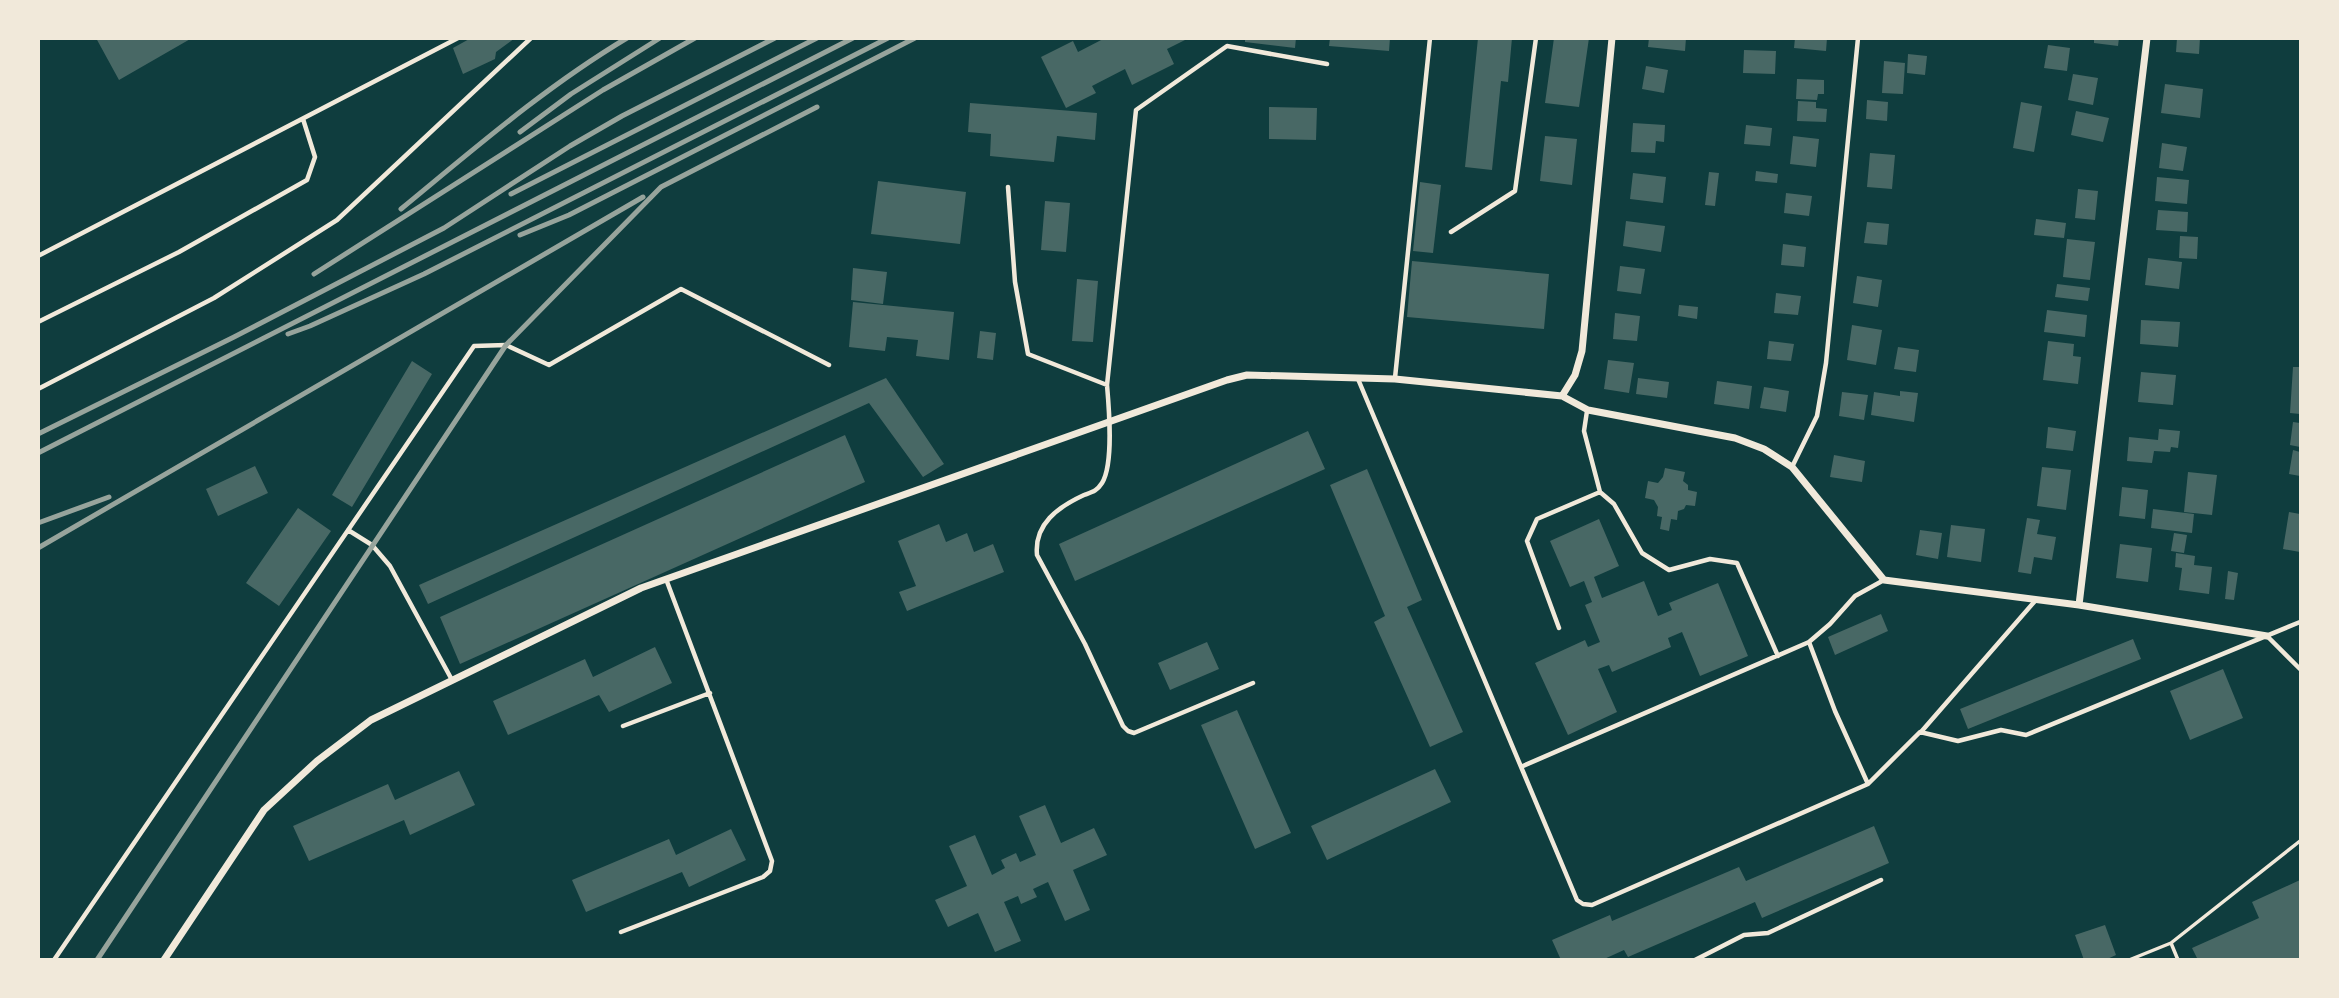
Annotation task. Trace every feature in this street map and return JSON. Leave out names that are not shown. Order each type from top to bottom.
[{"type":"street","points":[[1562,396],[1575,375],[1582,351],[1612,38]]},
{"type":"street","points":[[2079,605],[2147,38]]},
{"type":"street","points":[[164,960],[264,810],[317,761],[371,720],[641,588],[1247,375],[1395,379],[1562,396],[1588,410],[1735,438],[1764,449],[1792,467],[1884,580],[2079,605],[2267,636]]},
{"type":"lane","points":[[38,256],[458,38]]},
{"type":"lane","points":[[38,389],[214,298],[337,220],[531,38]]},
{"type":"lane","points":[[1395,379],[1430,38]]},
{"type":"lane","points":[[1451,232],[1515,191],[1536,38]]},
{"type":"lane","points":[[1792,467],[1817,416],[1824,376],[1858,38]]},
{"type":"lane","points":[[1254,682],[1134,733],[1128,731],[1037,555],[1036,542],[1039,530],[1048,519],[1082,496],[1096,491],[1103,482],[1110,423],[1107,386],[1136,110],[1227,46],[1327,64]]},
{"type":"lane","points":[[38,322],[179,252],[307,180],[315,157],[303,119]]},
{"type":"lane","points":[[1008,187],[1015,282],[1028,354],[1107,386]]},
{"type":"lane","points":[[54,960],[474,346],[506,345],[549,365],[681,289],[829,365]]},
{"type":"lane","points":[[1357,378],[1523,766],[1577,900],[1592,905],[1868,784],[1920,732],[2035,601]]},
{"type":"lane","points":[[1588,410],[1584,431],[1600,492],[1614,504],[1642,553],[1669,570],[1710,559],[1737,563],[1778,656]]},
{"type":"lane","points":[[1559,628],[1527,541],[1537,519],[1600,492]]},
{"type":"lane","points":[[348,530],[372,545],[390,566],[453,680]]},
{"type":"lane","points":[[621,932],[763,877],[770,871],[772,861],[666,579]]},
{"type":"lane","points":[[1523,766],[1809,642],[1830,624],[1855,596],[1884,580]]},
{"type":"lane","points":[[1920,732],[1958,741],[2001,730],[2026,735],[2301,622]]},
{"type":"lane","points":[[2267,636],[2301,670]]},
{"type":"lane","points":[[1809,642],[1835,711],[1868,784]]},
{"type":"lane","points":[[623,726],[710,693]]},
{"type":"lane","points":[[1695,960],[1744,935],[1768,933],[1881,880]]},
{"type":"path","points":[[2129,960],[2171,943],[2301,841]]},
{"type":"path","points":[[2171,943],[2178,960]]},
{"type":"building","points":[[96,38],[192,38],[119,80]]},
{"type":"building","points":[[471,38],[515,38],[496,52],[495,59],[463,74],[453,48]]},
{"type":"building","points":[[1105,38],[1189,38],[1167,49],[1174,64],[1132,85],[1125,69],[1092,86],[1096,93],[1066,108],[1041,57],[1073,41],[1078,52]]},
{"type":"building","points":[[1245,38],[1296,38],[1295,48],[1245,42]]},
{"type":"building","points":[[1330,38],[1390,38],[1389,51],[1329,46]]},
{"type":"building","points":[[1478,38],[1512,38],[1508,82],[1501,81],[1492,170],[1465,167]]},
{"type":"building","points":[[1554,38],[1589,38],[1579,107],[1545,103]]},
{"type":"building","points":[[1649,38],[1686,38],[1685,51],[1648,47]]},
{"type":"building","points":[[1795,38],[1827,38],[1826,51],[1794,48]]},
{"type":"building","points":[[2094,38],[2119,38],[2118,46],[2094,43]]},
{"type":"building","points":[[2177,38],[2200,38],[2199,54],[2176,52]]},
{"type":"building","points":[[2048,45],[2070,48],[2067,71],[2044,68]]},
{"type":"building","points":[[1744,50],[1776,51],[1775,74],[1743,73]]},
{"type":"building","points":[[1908,54],[1927,56],[1925,75],[1907,73]]},
{"type":"building","points":[[1884,61],[1905,63],[1903,94],[1882,93]]},
{"type":"building","points":[[1646,66],[1668,70],[1664,93],[1642,89]]},
{"type":"building","points":[[2073,74],[2098,78],[2093,105],[2068,100]]},
{"type":"building","points":[[1797,79],[1824,80],[1824,94],[1818,94],[1817,100],[1796,99]]},
{"type":"building","points":[[2165,84],[2203,89],[2200,118],[2161,113]]},
{"type":"building","points":[[1867,100],[1888,102],[1887,121],[1866,119]]},
{"type":"building","points":[[1798,101],[1816,102],[1816,108],[1827,109],[1826,122],[1797,121]]},
{"type":"building","points":[[2021,102],[2042,106],[2034,152],[2013,148]]},
{"type":"building","points":[[970,103],[1097,113],[1095,140],[1057,136],[1054,162],[990,156],[991,134],[968,132]]},
{"type":"building","points":[[1269,107],[1317,108],[1316,140],[1269,139]]},
{"type":"building","points":[[2076,111],[2109,118],[2103,142],[2071,135]]},
{"type":"building","points":[[1633,123],[1665,125],[1664,142],[1656,141],[1655,153],[1631,152]]},
{"type":"building","points":[[1746,125],[1772,128],[1770,146],[1744,144]]},
{"type":"building","points":[[1545,136],[1577,139],[1572,185],[1540,181]]},
{"type":"building","points":[[1793,136],[1819,139],[1816,167],[1790,164]]},
{"type":"building","points":[[2162,143],[2187,147],[2183,171],[2159,168]]},
{"type":"building","points":[[1870,153],[1895,155],[1892,189],[1867,187]]},
{"type":"building","points":[[1756,171],[1778,174],[1777,183],[1755,181]]},
{"type":"building","points":[[1709,172],[1719,173],[1715,206],[1705,205]]},
{"type":"building","points":[[1633,173],[1666,177],[1663,203],[1630,199]]},
{"type":"building","points":[[2157,177],[2189,180],[2187,204],[2155,201]]},
{"type":"building","points":[[878,181],[966,192],[960,244],[871,234]]},
{"type":"building","points":[[1420,182],[1441,185],[1433,253],[1413,251]]},
{"type":"building","points":[[2078,189],[2098,191],[2095,220],[2075,218]]},
{"type":"building","points":[[1786,193],[1812,196],[1809,216],[1784,213]]},
{"type":"building","points":[[1045,201],[1070,203],[1066,252],[1041,250]]},
{"type":"building","points":[[2158,210],[2188,212],[2187,232],[2156,230]]},
{"type":"building","points":[[2036,219],[2066,223],[2064,238],[2034,235]]},
{"type":"building","points":[[1626,221],[1665,226],[1661,252],[1623,246]]},
{"type":"building","points":[[1867,222],[1889,224],[1887,245],[1864,243]]},
{"type":"building","points":[[2180,236],[2198,237],[2197,259],[2179,258]]},
{"type":"building","points":[[2067,239],[2095,242],[2090,280],[2063,277]]},
{"type":"building","points":[[1783,244],[1806,247],[1804,267],[1781,265]]},
{"type":"building","points":[[2148,258],[2182,262],[2179,289],[2145,285]]},
{"type":"building","points":[[1412,261],[1549,274],[1544,329],[1407,317]]},
{"type":"building","points":[[1620,266],[1645,269],[1641,294],[1617,291]]},
{"type":"building","points":[[853,268],[887,272],[883,304],[851,300]]},
{"type":"building","points":[[1857,276],[1882,280],[1878,307],[1853,303]]},
{"type":"building","points":[[1077,279],[1098,281],[1093,342],[1072,341]]},
{"type":"building","points":[[2057,284],[2090,288],[2088,301],[2055,297]]},
{"type":"building","points":[[1776,293],[1801,296],[1798,315],[1774,313]]},
{"type":"building","points":[[853,302],[954,312],[949,360],[916,356],[918,340],[887,337],[885,351],[849,347]]},
{"type":"building","points":[[1679,305],[1698,307],[1697,319],[1678,316]]},
{"type":"building","points":[[2047,310],[2087,315],[2085,337],[2044,332]]},
{"type":"building","points":[[1615,313],[1640,316],[1637,341],[1613,339]]},
{"type":"building","points":[[2141,320],[2180,322],[2178,347],[2140,344]]},
{"type":"building","points":[[1852,325],[1882,330],[1876,365],[1847,360]]},
{"type":"building","points":[[980,331],[996,333],[993,360],[977,358]]},
{"type":"building","points":[[1769,341],[1794,344],[1791,361],[1767,359]]},
{"type":"building","points":[[2048,341],[2074,344],[2073,356],[2081,357],[2078,384],[2043,380]]},
{"type":"building","points":[[1898,347],[1919,350],[1916,372],[1894,369]]},
{"type":"building","points":[[1608,360],[1634,363],[1629,393],[1604,389]]},
{"type":"building","points":[[412,361],[432,374],[352,507],[332,495]]},
{"type":"building","points":[[2293,367],[2300,367],[2300,414],[2290,413]]},
{"type":"building","points":[[2141,372],[2176,375],[2173,405],[2138,402]]},
{"type":"building","points":[[886,378],[944,464],[923,477],[869,403],[428,604],[419,585]]},
{"type":"building","points":[[1638,378],[1669,382],[1667,398],[1636,394]]},
{"type":"building","points":[[1717,381],[1752,386],[1749,409],[1714,404]]},
{"type":"building","points":[[1764,387],[1789,391],[1786,412],[1760,408]]},
{"type":"building","points":[[1900,391],[1918,393],[1914,422],[1871,415],[1874,392],[1900,396]]},
{"type":"building","points":[[1842,392],[1868,395],[1864,420],[1839,416]]},
{"type":"building","points":[[2293,422],[2300,423],[2300,447],[2290,445]]},
{"type":"building","points":[[2048,427],[2076,431],[2073,451],[2046,448]]},
{"type":"building","points":[[2159,429],[2180,431],[2178,448],[2171,447],[2170,452],[2154,451],[2152,463],[2127,461],[2129,437],[2158,440]]},
{"type":"building","points":[[1308,431],[1325,469],[1075,581],[1059,544]]},
{"type":"building","points":[[845,435],[865,482],[460,664],[440,617]]},
{"type":"building","points":[[2293,450],[2300,452],[2300,476],[2289,474]]},
{"type":"building","points":[[1834,455],[1865,461],[1862,482],[1830,477]]},
{"type":"building","points":[[255,466],[268,493],[218,516],[206,489]]},
{"type":"building","points":[[2042,467],[2071,470],[2066,510],[2037,506]]},
{"type":"building","points":[[1665,468],[1685,472],[1683,481],[1688,485],[1688,490],[1697,492],[1695,506],[1686,505],[1678,511],[1677,520],[1671,519],[1669,531],[1660,529],[1662,517],[1657,516],[1658,507],[1654,500],[1645,498],[1648,481],[1658,483]]},
{"type":"building","points":[[1367,469],[1422,600],[1407,607],[1463,732],[1430,747],[1374,622],[1385,616],[1330,485]]},
{"type":"building","points":[[2188,472],[2217,475],[2212,515],[2184,512]]},
{"type":"building","points":[[2122,487],[2148,490],[2145,519],[2119,516]]},
{"type":"building","points":[[298,508],[331,531],[279,606],[246,583]]},
{"type":"building","points":[[2153,509],[2194,514],[2192,533],[2151,528]]},
{"type":"building","points":[[2289,512],[2300,514],[2300,552],[2283,549]]},
{"type":"building","points":[[2027,518],[2040,520],[2037,534],[2056,537],[2052,560],[2034,557],[2031,574],[2018,572]]},
{"type":"building","points":[[1599,519],[1619,566],[1594,577],[1602,598],[1644,581],[1658,616],[1672,610],[1669,603],[1718,583],[1748,656],[1700,676],[1682,632],[1668,638],[1671,647],[1612,672],[1609,665],[1598,669],[1617,712],[1568,735],[1535,663],[1585,640],[1588,647],[1600,642],[1585,605],[1592,602],[1584,581],[1570,587],[1550,541]]},
{"type":"building","points":[[939,524],[946,542],[967,533],[974,552],[993,544],[1004,572],[907,611],[899,592],[916,586],[898,541]]},
{"type":"building","points":[[1951,525],[1985,529],[1981,562],[1947,557]]},
{"type":"building","points":[[1920,530],[1942,533],[1938,559],[1916,555]]},
{"type":"building","points":[[2174,533],[2187,535],[2184,553],[2171,551]]},
{"type":"building","points":[[2120,544],[2152,548],[2148,582],[2116,578]]},
{"type":"building","points":[[2176,553],[2195,556],[2194,565],[2212,567],[2209,594],[2179,590],[2182,568],[2175,567]]},
{"type":"building","points":[[2228,571],[2238,573],[2234,600],[2225,599]]},
{"type":"building","points":[[1881,614],[1888,631],[1835,655],[1828,637]]},
{"type":"building","points":[[2133,639],[2141,659],[1968,729],[1960,709]]},
{"type":"building","points":[[1207,642],[1219,669],[1170,690],[1158,663]]},
{"type":"building","points":[[655,647],[672,683],[609,712],[599,695],[508,735],[493,701],[585,659],[593,677]]},
{"type":"building","points":[[2223,669],[2243,718],[2190,740],[2170,691]]},
{"type":"building","points":[[1237,710],[1291,833],[1255,849],[1201,725]]},
{"type":"building","points":[[1435,769],[1451,802],[1327,860],[1311,826]]},
{"type":"building","points":[[459,771],[475,805],[410,835],[404,820],[309,861],[293,826],[388,784],[395,800]]},
{"type":"building","points":[[1045,805],[1061,843],[1094,828],[1107,855],[1073,870],[1090,910],[1065,921],[1048,882],[1033,889],[1037,897],[1021,904],[1018,896],[1004,902],[1021,941],[995,952],[978,913],[948,927],[935,900],[967,886],[949,846],[975,835],[992,875],[1005,868],[1001,860],[1016,853],[1020,862],[1036,855],[1019,816]]},
{"type":"building","points":[[1874,826],[1889,863],[1762,918],[1755,902],[1628,957],[1624,950],[1602,960],[1561,960],[1552,940],[1610,915],[1612,921],[1739,867],[1746,881]]},
{"type":"building","points":[[731,829],[746,860],[689,887],[682,872],[586,912],[572,880],[669,839],[676,855]]},
{"type":"building","points":[[2300,880],[2300,960],[2198,960],[2192,948],[2259,918],[2252,902]]},
{"type":"building","points":[[2105,925],[2116,955],[2105,960],[2084,960],[2075,935]]},
{"type":"railway","points":[[401,209],[539,98],[627,38]]},
{"type":"railway","points":[[520,132],[571,94],[660,38]]},
{"type":"railway","points":[[314,274],[603,90],[695,38]]},
{"type":"railway","points":[[38,434],[234,337],[444,228],[570,146],[622,116],[775,38]]},
{"type":"railway","points":[[511,194],[817,38]]},
{"type":"railway","points":[[38,453],[853,38]]},
{"type":"railway","points":[[288,334],[424,274],[888,38]]},
{"type":"railway","points":[[520,235],[569,215],[915,38]]},
{"type":"railway","points":[[97,960],[506,345],[661,187],[817,107]]},
{"type":"railway","points":[[38,548],[643,197]]},
{"type":"railway","points":[[38,523],[109,497]]}]
